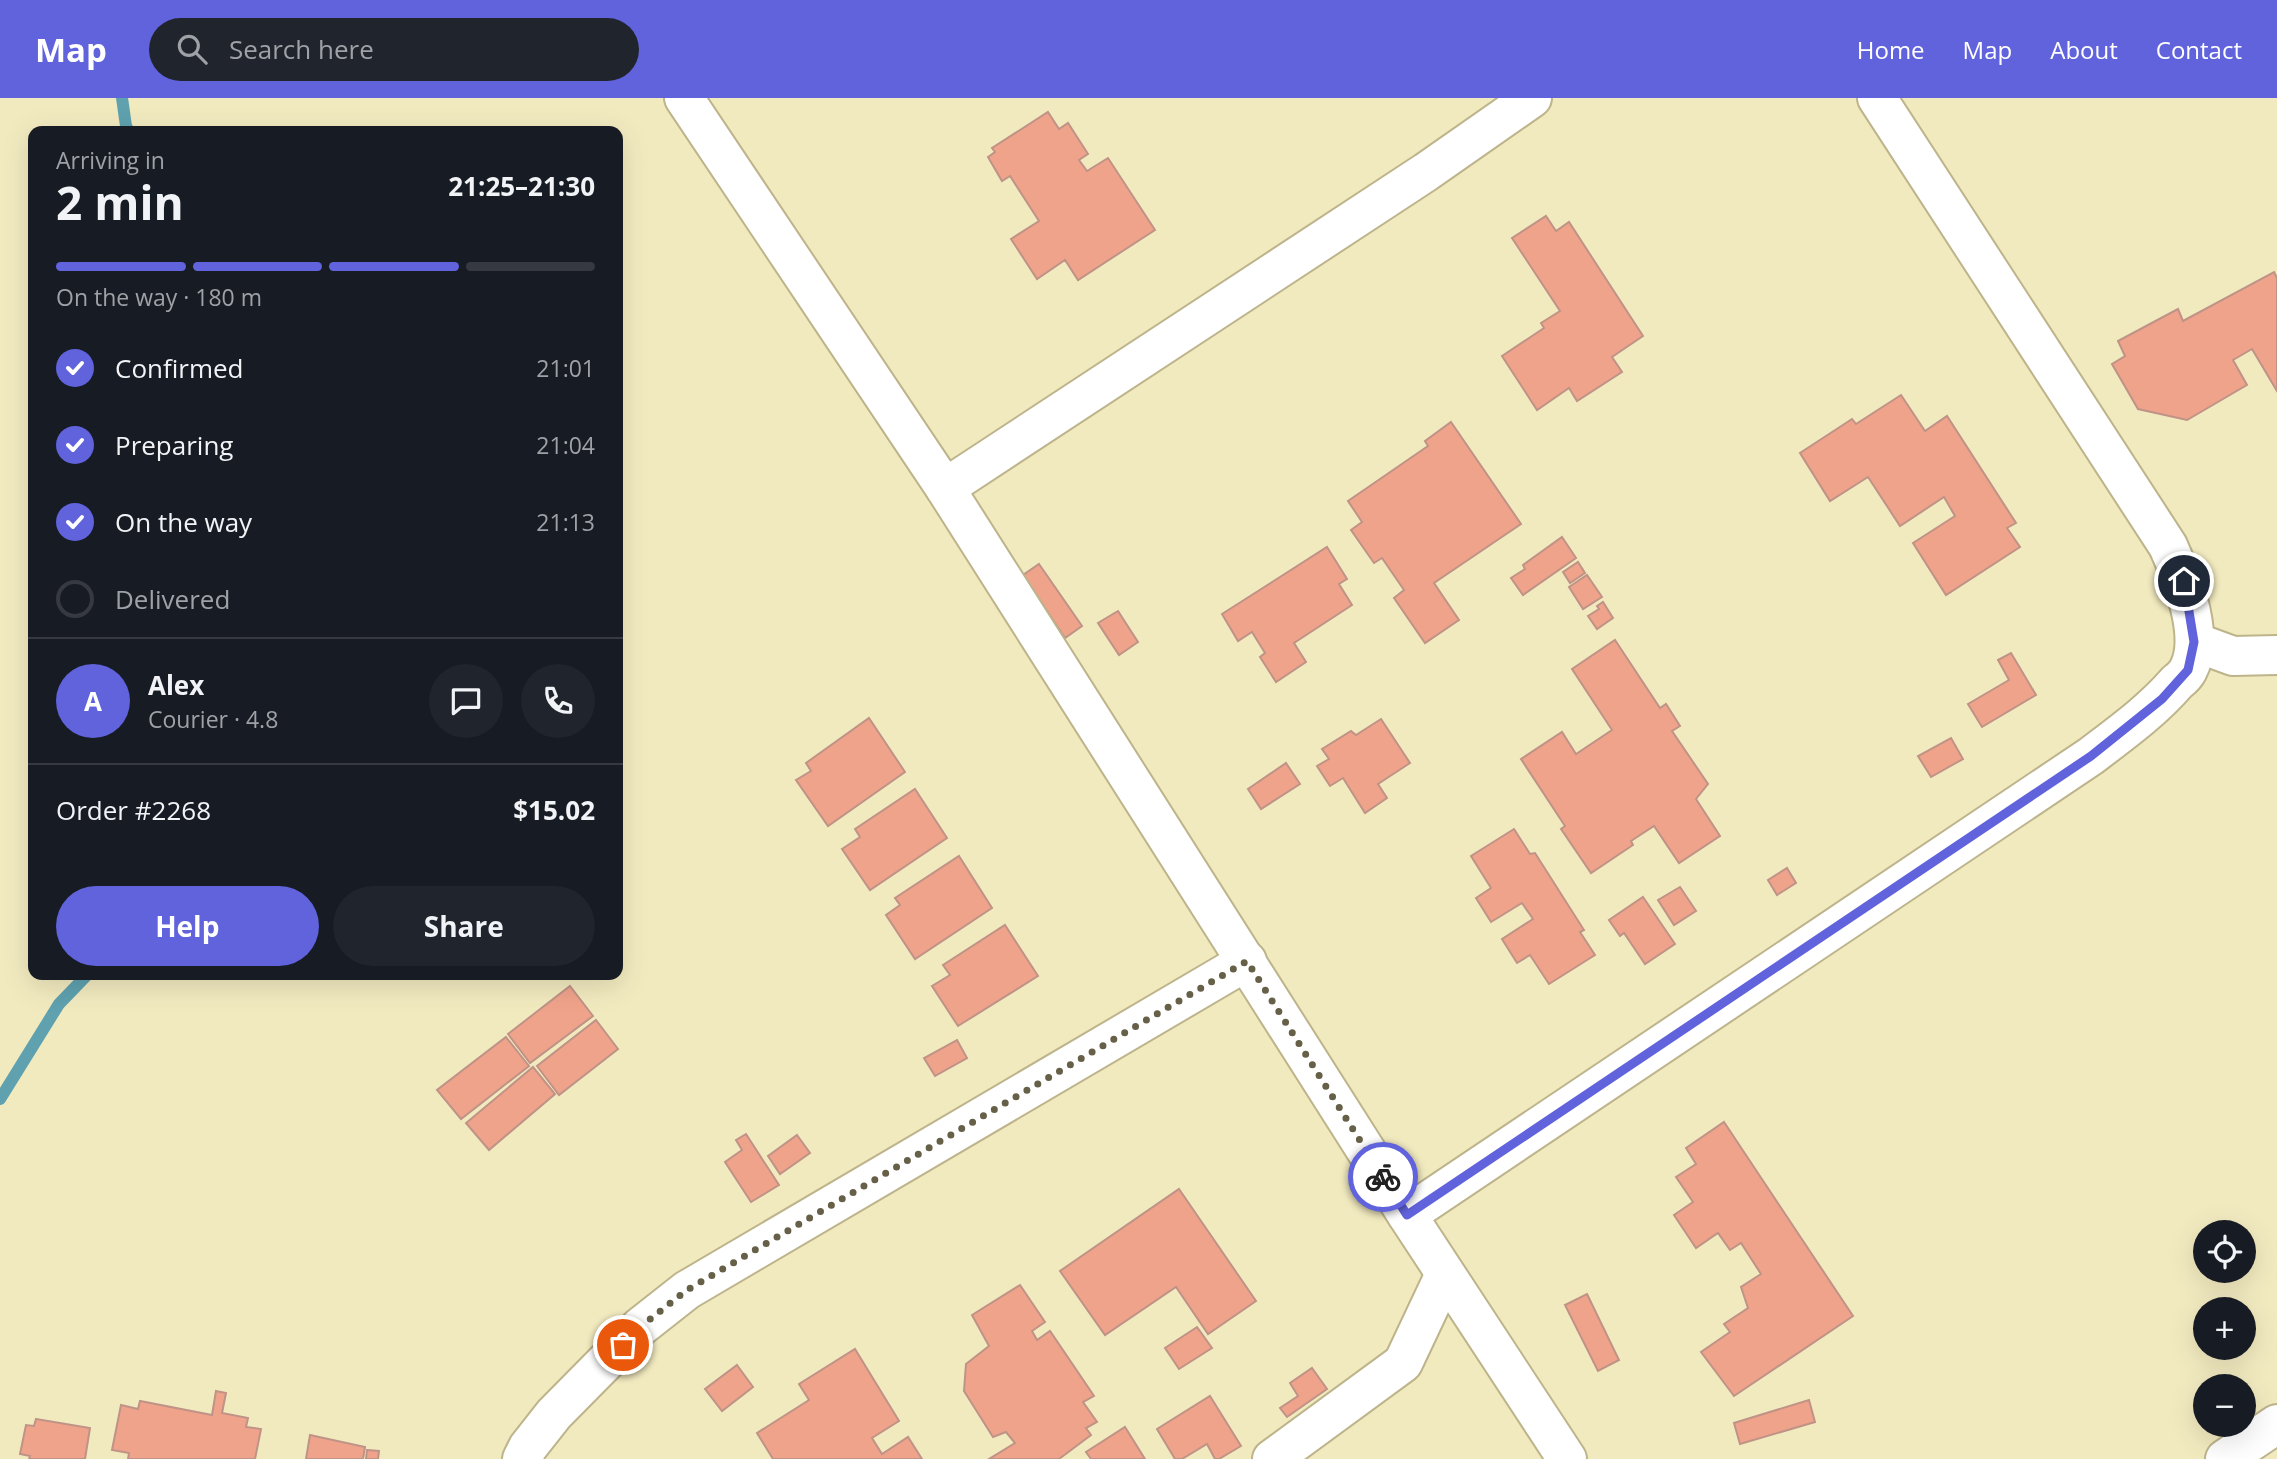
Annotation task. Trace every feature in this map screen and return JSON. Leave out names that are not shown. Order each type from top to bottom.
[{"type":"street","points":[[684,98],[945,488],[1407,1215],[1567,1459]]},
{"type":"street","points":[[945,488],[1426,172],[1532,98]]},
{"type":"street","points":[[1407,1215],[2091,756],[2162,699],[2188,670],[2194,642],[2184,581],[2168,546],[1877,98]]},
{"type":"street","points":[[2194,642],[2233,656],[2277,655]]},
{"type":"street","points":[[522,1459],[554,1414],[640,1327],[687,1290],[1247,961]]},
{"type":"street","points":[[1272,1459],[1403,1363],[1445,1274]]},
{"type":"street","points":[[2225,1459],[2277,1424]]},
{"type":"building","points":[[1048,112],[1059,129],[1068,123],[1088,154],[1079,160],[1087,171],[1108,158],[1155,230],[1078,280],[1065,260],[1037,279],[1011,239],[1039,221],[1010,176],[1002,181],[988,157],[995,152],[992,148]]},
{"type":"building","points":[[1546,216],[1556,231],[1569,222],[1643,336],[1612,357],[1622,372],[1577,401],[1569,388],[1537,410],[1502,356],[1544,328],[1541,323],[1560,311],[1512,238]]},
{"type":"building","points":[[2274,272],[2277,278],[2277,391],[2252,349],[2233,360],[2247,385],[2187,420],[2138,409],[2112,364],[2125,356],[2118,341],[2178,309],[2183,321]]},
{"type":"building","points":[[1901,395],[1925,431],[1947,416],[2016,523],[2007,528],[2020,547],[1946,595],[1913,543],[1955,516],[1944,497],[1900,526],[1868,477],[1830,501],[1800,453],[1852,419],[1856,424]]},
{"type":"building","points":[[1451,422],[1521,524],[1434,583],[1459,620],[1425,643],[1394,598],[1404,590],[1382,558],[1374,563],[1351,530],[1362,522],[1348,501],[1428,446],[1425,441]]},
{"type":"building","points":[[1562,537],[1576,558],[1523,595],[1511,578],[1525,569],[1523,565]]},
{"type":"building","points":[[1327,547],[1347,579],[1339,584],[1352,605],[1294,643],[1306,662],[1276,682],[1260,657],[1265,653],[1252,632],[1238,641],[1222,614]]},
{"type":"building","points":[[1578,562],[1585,573],[1570,583],[1563,572]]},
{"type":"building","points":[[1039,564],[1082,626],[1065,638],[1023,575]]},
{"type":"building","points":[[1587,575],[1602,597],[1583,609],[1569,587]]},
{"type":"building","points":[[1603,602],[1613,618],[1597,629],[1588,616],[1599,609],[1597,606]]},
{"type":"building","points":[[1118,611],[1138,642],[1119,655],[1098,623]]},
{"type":"building","points":[[1615,640],[1660,708],[1666,704],[1680,726],[1672,731],[1708,784],[1696,799],[1720,836],[1679,863],[1654,826],[1631,841],[1633,845],[1591,873],[1561,829],[1565,826],[1521,759],[1562,732],[1576,754],[1612,730],[1572,669]]},
{"type":"building","points":[[2011,653],[2036,695],[1982,727],[1968,704],[2009,680],[1998,660]]},
{"type":"building","points":[[869,718],[905,772],[828,826],[796,780],[811,771],[806,763]]},
{"type":"building","points":[[1381,719],[1410,763],[1378,784],[1387,798],[1365,813],[1343,778],[1330,786],[1317,766],[1329,759],[1322,749],[1351,731],[1356,735]]},
{"type":"building","points":[[1951,738],[1963,759],[1931,777],[1918,756]]},
{"type":"building","points":[[1286,763],[1300,784],[1261,809],[1248,789]]},
{"type":"building","points":[[915,789],[947,838],[870,890],[842,849],[860,837],[855,829]]},
{"type":"building","points":[[1514,829],[1530,854],[1535,853],[1584,930],[1580,932],[1595,955],[1549,984],[1530,955],[1517,963],[1502,939],[1533,919],[1522,903],[1491,922],[1476,898],[1491,888],[1471,856]]},
{"type":"building","points":[[959,856],[992,908],[915,959],[886,915],[900,905],[895,898]]},
{"type":"building","points":[[1787,868],[1796,883],[1777,895],[1768,880]]},
{"type":"building","points":[[1680,887],[1696,911],[1674,925],[1658,900]]},
{"type":"building","points":[[1643,897],[1675,944],[1645,964],[1624,933],[1620,936],[1609,920]]},
{"type":"building","points":[[1005,925],[1038,976],[958,1026],[932,986],[950,975],[943,965]]},
{"type":"building","points":[[570,986],[593,1016],[530,1063],[508,1034]]},
{"type":"building","points":[[596,1020],[618,1049],[559,1095],[537,1066]]},
{"type":"building","points":[[506,1037],[529,1066],[461,1119],[437,1090]]},
{"type":"building","points":[[957,1040],[967,1058],[935,1076],[924,1058]]},
{"type":"building","points":[[533,1067],[555,1094],[489,1150],[466,1123]]},
{"type":"building","points":[[1724,1122],[1853,1316],[1734,1396],[1701,1352],[1730,1332],[1724,1324],[1748,1308],[1741,1287],[1761,1274],[1741,1243],[1730,1250],[1718,1233],[1696,1248],[1674,1215],[1693,1202],[1676,1177],[1696,1164],[1686,1148]]},
{"type":"building","points":[[746,1134],[779,1185],[751,1202],[725,1162],[742,1150],[736,1140]]},
{"type":"building","points":[[797,1135],[810,1153],[780,1174],[768,1156]]},
{"type":"building","points":[[1179,1189],[1256,1301],[1208,1334],[1176,1287],[1105,1335],[1060,1271]]},
{"type":"building","points":[[1020,1285],[1045,1322],[1032,1331],[1037,1340],[1050,1331],[1094,1396],[1083,1402],[1097,1422],[1086,1428],[1091,1435],[1059,1459],[989,1459],[1015,1443],[1006,1432],[993,1437],[964,1391],[966,1364],[989,1346],[972,1315]]},
{"type":"building","points":[[1587,1294],[1619,1360],[1598,1371],[1565,1305]]},
{"type":"building","points":[[1197,1327],[1212,1348],[1179,1369],[1165,1348]]},
{"type":"building","points":[[855,1349],[899,1421],[872,1438],[882,1454],[908,1437],[922,1459],[773,1459],[757,1433],[809,1400],[799,1384]]},
{"type":"building","points":[[737,1365],[753,1387],[722,1411],[705,1389]]},
{"type":"building","points":[[1312,1368],[1327,1389],[1287,1417],[1280,1408],[1298,1396],[1290,1383]]},
{"type":"building","points":[[216,1391],[226,1393],[222,1413],[248,1418],[246,1427],[261,1429],[255,1459],[128,1459],[129,1453],[112,1450],[121,1405],[138,1409],[140,1401],[212,1415]]},
{"type":"building","points":[[1210,1396],[1241,1446],[1215,1459],[1207,1444],[1182,1459],[1175,1459],[1157,1429]]},
{"type":"building","points":[[1809,1400],[1815,1422],[1740,1444],[1734,1423]]},
{"type":"building","points":[[36,1419],[90,1428],[85,1459],[29,1459],[30,1456],[20,1454],[26,1425],[34,1426]]},
{"type":"building","points":[[1125,1427],[1145,1459],[1091,1459],[1086,1452]]},
{"type":"building","points":[[310,1435],[365,1447],[363,1459],[306,1459]]},
{"type":"building","points":[[367,1450],[379,1451],[378,1459],[366,1459]]},
{"type":"waterway","points":[[122,98],[126,126]]},
{"type":"waterway","points":[[0,1099],[59,1004],[82,980]]},
{"type":"way so far","points":[[623,1345],[640,1327],[687,1290],[1247,961],[1383,1177]]},
{"type":"route","points":[[1383,1177],[1407,1215],[2091,756],[2162,699],[2188,670],[2194,642],[2184,581]]}]
